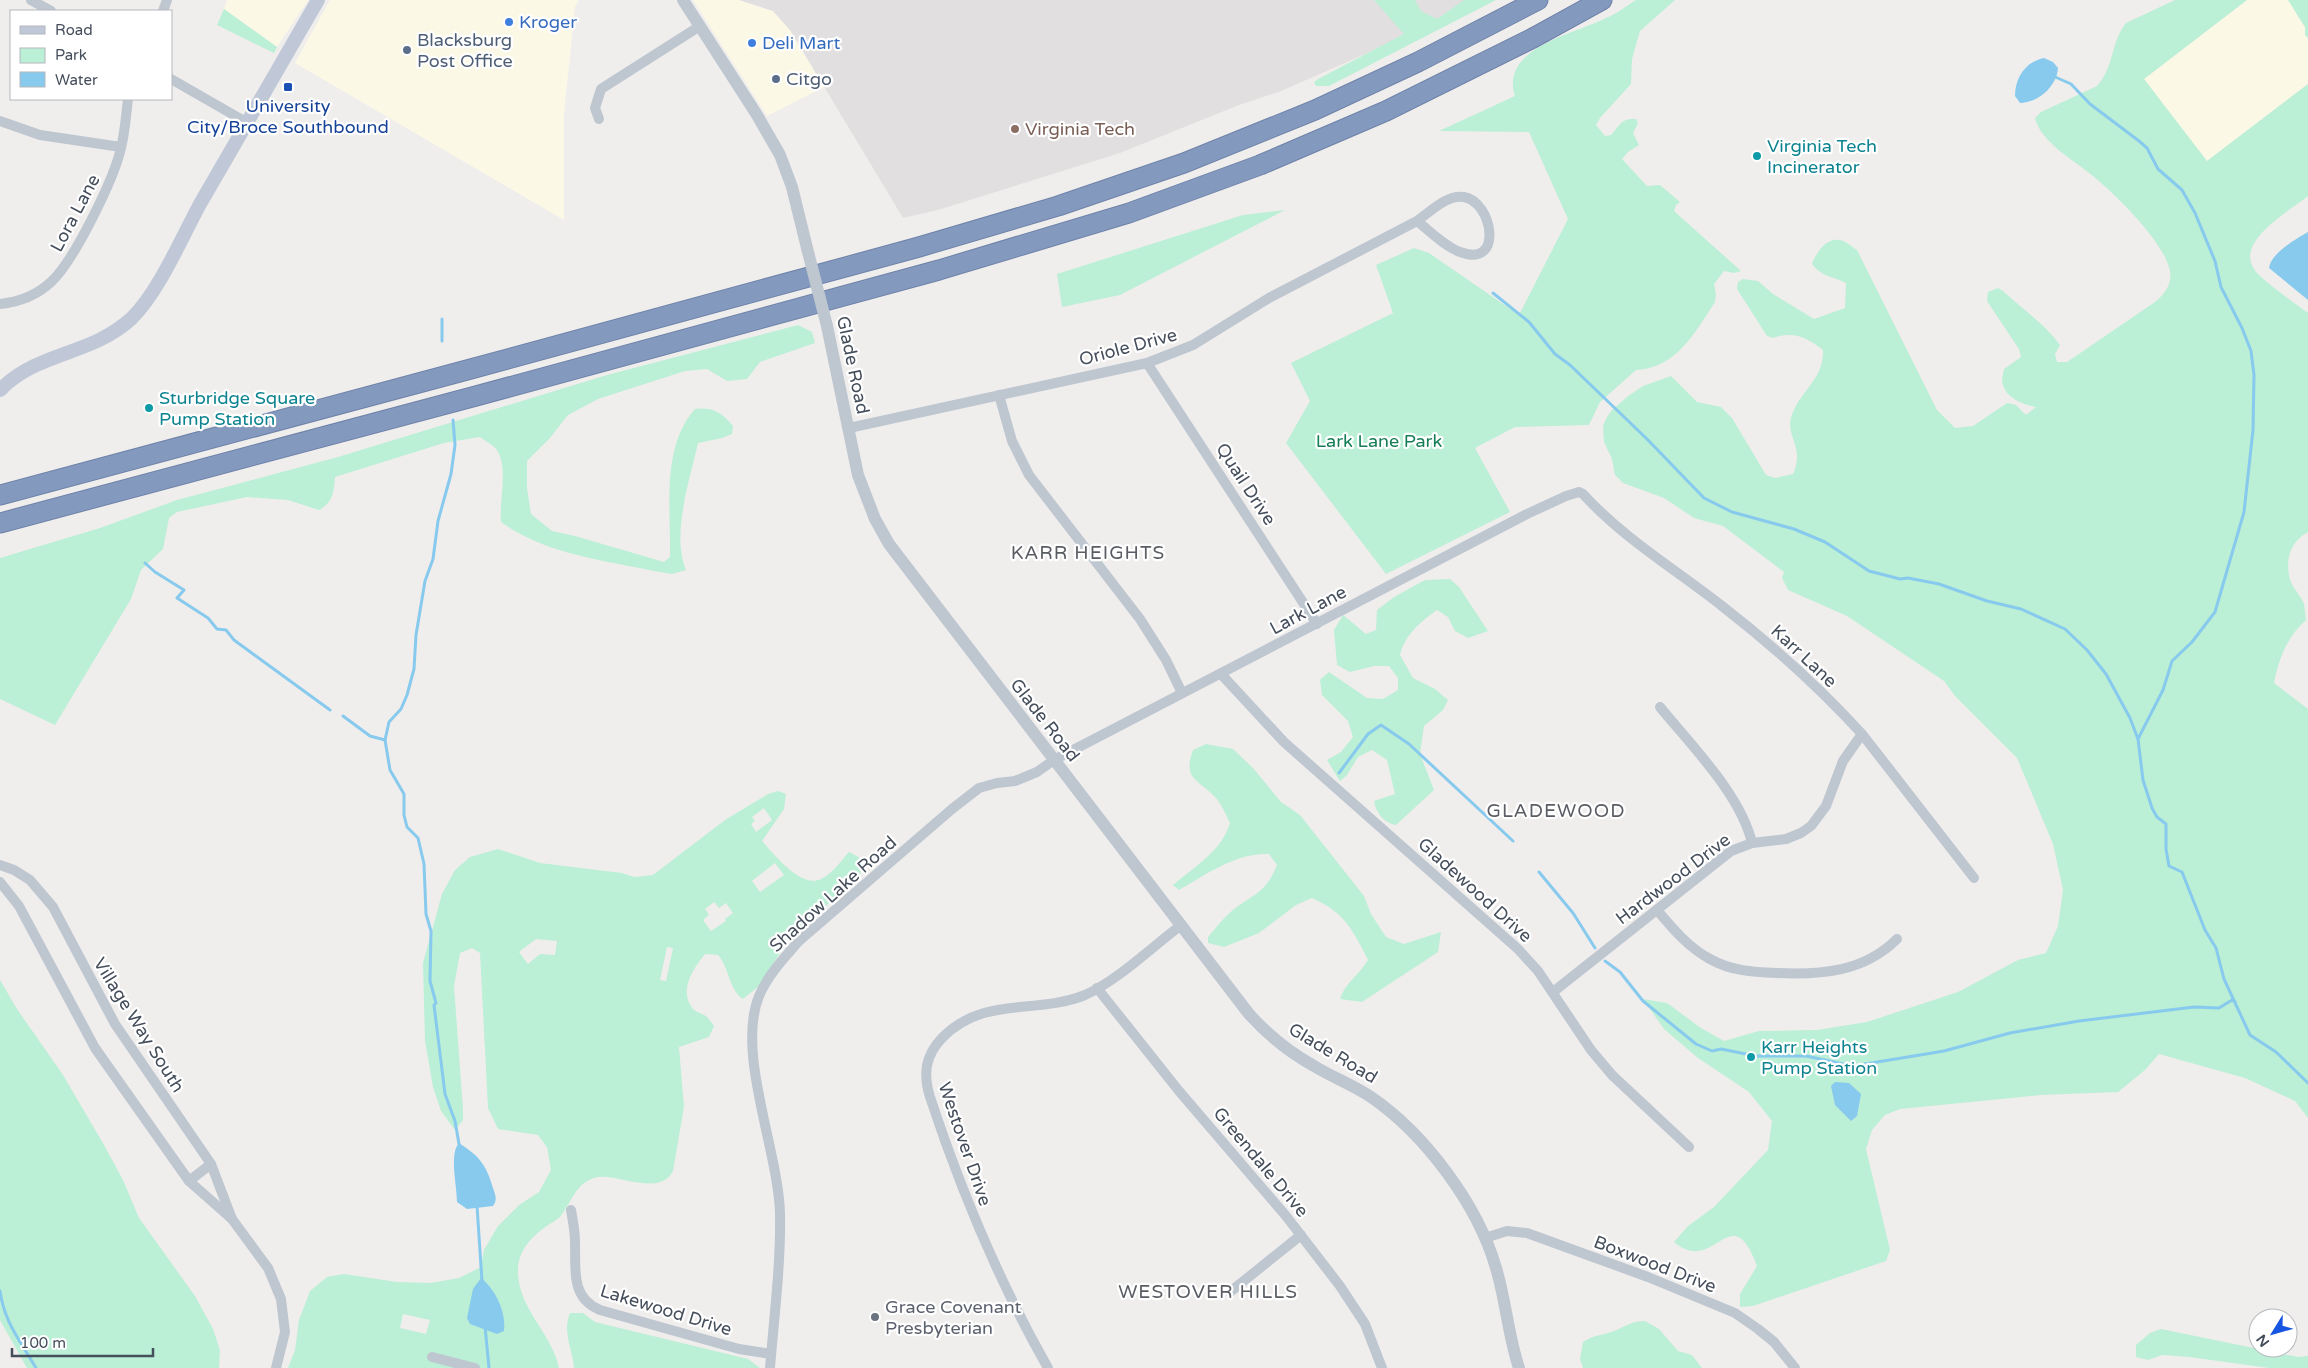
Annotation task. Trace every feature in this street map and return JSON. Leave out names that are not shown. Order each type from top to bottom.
[{"type":"highway","points":[[1494,24],[1521,0]]},
{"type":"highway","points":[[0,495],[918,247],[1058,206],[1166,169],[1271,128],[1376,82],[1494,24],[1538,0]]},
{"type":"highway","points":[[0,523],[957,265],[1129,213],[1260,165],[1386,112],[1533,38],[1602,0]]},
{"type":"main road","points":[[0,390],[30,368],[86,348],[107,337],[133,317],[154,288],[246,122],[318,0]]},
{"type":"street","points":[[31,0],[49,10]]},
{"type":"street","name":"Glade Road","points":[[683,0],[757,115],[780,155],[792,187],[827,326],[854,460],[864,493],[875,519],[889,544],[1249,1014],[1271,1036],[1313,1066],[1370,1096],[1408,1127],[1433,1155],[1462,1196],[1485,1238],[1502,1288],[1512,1348],[1519,1368]]},
{"type":"street","points":[[599,119],[595,108],[602,89],[700,26]]},
{"type":"street","points":[[172,81],[246,122]]},
{"type":"street","name":"Lora Lane","points":[[0,304],[24,299],[36,294],[59,274],[113,176],[122,147],[128,100]]},
{"type":"street","points":[[0,121],[40,135],[122,147]]},
{"type":"street","name":"Oriole Drive","points":[[849,428],[1147,363],[1193,345],[1269,298],[1417,221],[1439,205],[1453,198],[1464,197],[1470,199],[1478,206],[1491,231],[1490,242],[1476,255],[1462,253],[1449,246],[1417,221]]},
{"type":"street","name":"Quail Drive","points":[[1147,363],[1317,624]]},
{"type":"street","points":[[999,395],[1012,441],[1029,474],[1144,624],[1166,660],[1182,694]]},
{"type":"street","name":"Lark Lane","points":[[1054,760],[1527,514],[1579,492]]},
{"type":"street","name":"Karr Lane","points":[[1579,492],[1607,519],[1752,630],[1842,712],[1862,734],[1974,878]]},
{"type":"street","name":"Gladewood Drive","points":[[1221,674],[1284,742],[1518,949],[1553,992],[1591,1050],[1612,1075],[1689,1147]]},
{"type":"street","points":[[1660,707],[1732,798],[1743,815],[1752,843]]},
{"type":"street","name":"Hardwood Drive","points":[[1553,992],[1731,852],[1752,843],[1786,839],[1801,833],[1811,826],[1826,806],[1843,761],[1862,734]]},
{"type":"street","name":"Shadow Lake Road","points":[[770,1368],[780,1212],[777,1180],[752,1055],[752,1026],[760,996],[778,964],[799,941],[952,809],[979,788],[996,783],[1015,781],[1037,772],[1054,760]]},
{"type":"street","name":"Village Way South","points":[[0,865],[14,870],[30,880],[53,907],[115,1024],[211,1164],[232,1219]]},
{"type":"street","name":"Village Way South","points":[[0,882],[19,906],[95,1048],[189,1181],[232,1219],[268,1268],[281,1299],[285,1332],[276,1368]]},
{"type":"street","points":[[1657,910],[1680,937],[1696,950],[1720,964],[1745,972],[1816,974],[1839,971],[1868,960],[1897,939]]},
{"type":"street","name":"Westover Drive","points":[[1048,1368],[1003,1282],[976,1221],[930,1097],[926,1081],[926,1066],[933,1049],[942,1038],[954,1027],[975,1015],[1006,1007],[1063,1002],[1097,988],[1180,926]]},
{"type":"street","name":"Greendale Drive","points":[[1097,988],[1178,1091],[1301,1235],[1358,1313],[1371,1335],[1380,1367]]},
{"type":"street","points":[[189,1181],[211,1164]]},
{"type":"street","name":"Lakewood Drive","points":[[572,1210],[576,1239],[576,1283],[580,1293],[590,1304],[600,1310],[739,1349],[771,1354]]},
{"type":"street","name":"Boxwood Drive","points":[[1485,1238],[1507,1231],[1527,1233],[1721,1306],[1758,1329],[1774,1342],[1795,1368]]},
{"type":"street","points":[[1230,1292],[1301,1235]]},
{"type":"street","points":[[432,1357],[476,1368]]},
{"type":"shaded area","points":[[227,0],[308,0],[277,47],[224,9]]},
{"type":"shaded area","points":[[330,0],[579,0],[575,7],[564,113],[564,220],[295,63]]},
{"type":"shaded area","points":[[693,0],[739,0],[773,11],[790,30],[824,87],[767,116]]},
{"type":"shaded area","name":"Virginia Tech","points":[[739,0],[1470,0],[1437,19],[1363,55],[1281,91],[1239,105],[1120,153],[938,210],[903,218],[790,30],[773,11]]},
{"type":"shaded area","points":[[2247,0],[2288,0],[2294,8],[2305,27],[2305,35],[2308,38],[2308,84],[2207,161],[2144,79]]},
{"type":"green space","points":[[1374,0],[1415,0],[1421,11],[1437,19],[1464,0],[1496,0],[1329,86],[1316,86],[1314,82],[1320,78],[1404,34]]},
{"type":"green space","name":"Lark Lane Park","points":[[1636,0],[1675,0],[1640,31],[1632,59],[1631,84],[1600,118],[1596,125],[1605,136],[1611,135],[1624,121],[1636,119],[1638,123],[1633,133],[1639,145],[1628,152],[1622,159],[1647,186],[1660,185],[1680,202],[1676,205],[1674,211],[1741,271],[1734,273],[1724,271],[1714,284],[1715,302],[1692,336],[1674,356],[1663,363],[1650,368],[1636,370],[1600,402],[1589,425],[1515,427],[1475,448],[1510,512],[1386,574],[1286,443],[1310,401],[1291,363],[1393,313],[1376,265],[1414,248],[1429,253],[1519,315],[1568,219],[1529,132],[1439,131],[1515,96],[1513,80],[1518,66],[1529,54],[1559,37],[1618,12]]},
{"type":"green space","points":[[2175,0],[2247,0],[2144,79],[2207,161],[2308,84],[2308,196],[2275,221],[2255,241],[2251,252],[2251,264],[2259,275],[2308,313],[2308,532],[2293,546],[2288,565],[2290,580],[2304,604],[2306,620],[2285,648],[2278,665],[2274,683],[2308,709],[2308,1118],[2295,1101],[2245,1078],[2159,1054],[2145,1070],[2118,1092],[2041,1095],[1900,1109],[1885,1115],[1872,1130],[1866,1149],[1890,1250],[1886,1261],[1753,1306],[1740,1307],[1740,1294],[1757,1266],[1748,1246],[1739,1237],[1730,1236],[1701,1251],[1688,1250],[1674,1242],[1688,1226],[1714,1207],[1768,1150],[1772,1121],[1749,1092],[1698,1058],[1664,1029],[1643,999],[1667,1003],[1701,1028],[1724,1041],[1759,1031],[1817,1030],[1867,1022],[1958,992],[2018,960],[2046,953],[2058,926],[2063,890],[2053,844],[2017,758],[1955,696],[1944,681],[1847,616],[1788,590],[1782,578],[1784,572],[1723,526],[1694,518],[1664,498],[1623,483],[1615,475],[1612,459],[1604,442],[1603,426],[1611,411],[1628,396],[1643,386],[1671,376],[1697,402],[1721,407],[1732,418],[1766,475],[1775,478],[1793,474],[1797,457],[1790,425],[1791,418],[1795,408],[1820,370],[1823,350],[1811,342],[1794,335],[1773,338],[1767,336],[1737,289],[1738,282],[1743,279],[1758,281],[1773,294],[1814,319],[1845,308],[1846,283],[1823,274],[1812,264],[1822,247],[1826,243],[1835,240],[1840,240],[1857,250],[1937,410],[1955,428],[1973,426],[2007,403],[2016,405],[2026,415],[2036,407],[2021,403],[2012,397],[2005,390],[2002,383],[2004,369],[2021,357],[2019,349],[1987,301],[1988,292],[1998,288],[2033,317],[2060,345],[2055,354],[2057,362],[2067,362],[2155,302],[2168,287],[2170,280],[2169,268],[2163,254],[2142,224],[2103,184],[2051,143],[2038,127],[2035,118],[2041,112],[2097,86],[2107,71],[2121,30],[2126,23]]},
{"type":"green space","points":[[2288,0],[2308,0],[2308,38],[2305,35],[2305,27]]},
{"type":"green space","points":[[224,9],[277,47],[274,53],[217,25]]},
{"type":"green space","points":[[1285,210],[1120,295],[1062,307],[1057,274],[1243,215]]},
{"type":"green space","points":[[798,325],[812,332],[815,343],[760,362],[747,379],[727,381],[707,369],[685,371],[598,399],[568,415],[550,438],[527,461],[527,488],[531,514],[552,531],[664,562],[670,557],[669,499],[672,460],[684,424],[695,409],[712,410],[725,417],[733,426],[732,434],[698,443],[683,507],[681,524],[680,540],[686,570],[672,574],[594,559],[555,549],[518,533],[501,522],[503,473],[500,456],[496,449],[480,437],[444,443],[335,477],[330,500],[319,510],[288,500],[247,497],[177,512],[169,518],[163,549],[141,570],[131,599],[55,725],[0,699],[0,558],[100,528],[177,500],[338,457],[607,375]]},
{"type":"green space","points":[[1450,579],[1459,587],[1488,631],[1468,638],[1455,631],[1448,617],[1437,610],[1409,635],[1402,648],[1400,655],[1413,678],[1435,689],[1448,700],[1443,710],[1424,726],[1420,754],[1434,790],[1396,825],[1381,817],[1374,801],[1395,794],[1387,760],[1372,750],[1358,757],[1347,775],[1340,781],[1327,760],[1341,752],[1353,737],[1348,721],[1322,695],[1320,680],[1329,672],[1367,698],[1383,699],[1398,690],[1398,678],[1389,666],[1374,666],[1350,672],[1337,665],[1334,630],[1343,615],[1366,634],[1376,630],[1377,610],[1394,597],[1425,580]]},
{"type":"green space","points":[[1206,744],[1233,749],[1253,768],[1281,802],[1300,815],[1364,896],[1371,914],[1386,937],[1404,944],[1441,932],[1438,952],[1362,1002],[1340,999],[1345,988],[1368,960],[1352,931],[1340,916],[1323,903],[1312,898],[1296,905],[1259,933],[1224,947],[1208,943],[1208,937],[1226,916],[1264,887],[1277,865],[1269,854],[1257,854],[1233,861],[1210,871],[1179,890],[1173,885],[1214,850],[1221,842],[1230,823],[1216,798],[1191,773],[1190,760],[1193,750]]},
{"type":"green space","points":[[778,791],[786,794],[784,809],[762,841],[797,875],[813,881],[821,879],[833,871],[849,852],[866,861],[856,881],[810,919],[783,948],[759,986],[743,999],[735,990],[718,955],[705,954],[696,966],[687,988],[689,1002],[693,1009],[709,1019],[714,1026],[709,1037],[679,1047],[684,1107],[673,1171],[667,1179],[649,1184],[607,1177],[591,1179],[579,1187],[560,1217],[539,1232],[525,1247],[519,1264],[519,1285],[529,1309],[550,1343],[559,1368],[288,1368],[295,1350],[299,1320],[310,1291],[327,1277],[344,1274],[397,1282],[431,1283],[459,1278],[481,1267],[484,1250],[498,1226],[519,1205],[539,1192],[551,1170],[547,1147],[538,1135],[498,1129],[488,1108],[480,953],[472,948],[460,953],[454,986],[463,1109],[463,1120],[455,1130],[441,1111],[433,1087],[425,1041],[423,963],[442,894],[455,870],[470,857],[498,849],[540,863],[622,873],[634,877],[653,875],[725,820],[768,794]],"holes":[[[764,808],[772,820],[756,832],[751,824],[755,821],[752,817]],[[775,863],[784,875],[760,892],[752,881]],[[714,902],[719,908],[726,903],[733,913],[725,919],[726,921],[711,931],[703,920],[709,915],[705,909]],[[536,939],[557,941],[555,955],[540,954],[528,964],[519,952]],[[667,947],[673,948],[666,981],[660,980]],[[403,1314],[430,1320],[426,1334],[400,1328]]]},
{"type":"green space","points":[[0,980],[17,1009],[63,1075],[104,1145],[123,1180],[139,1218],[195,1296],[213,1329],[220,1350],[219,1368],[27,1368],[0,1320]]},
{"type":"green space","points":[[570,1313],[583,1313],[595,1322],[748,1359],[760,1368],[574,1368],[567,1334]]},
{"type":"green space","points":[[1645,1321],[1659,1329],[1678,1351],[1692,1355],[1702,1368],[1583,1368],[1580,1359],[1583,1342],[1633,1323]]},
{"type":"green space","points":[[2161,1329],[2248,1347],[2248,1358],[2298,1358],[2308,1356],[2308,1368],[2269,1368],[2162,1355],[2148,1360],[2136,1357],[2136,1345],[2150,1333]]},
{"type":"water","points":[[2044,58],[2053,62],[2058,68],[2054,81],[2040,97],[2020,103],[2015,96],[2019,77],[2031,63]]},
{"type":"water","points":[[2308,232],[2308,300],[2269,268],[2274,257],[2279,252]]},
{"type":"water","points":[[1835,1082],[1849,1083],[1861,1094],[1857,1116],[1851,1121],[1835,1105],[1831,1086]]},
{"type":"water","points":[[459,1143],[481,1161],[495,1195],[496,1199],[493,1206],[467,1209],[457,1202],[454,1154]]},
{"type":"water","points":[[481,1278],[491,1289],[502,1309],[504,1331],[497,1334],[470,1324],[467,1318],[473,1289]]},
{"type":"waterway","points":[[2053,76],[2071,84],[2090,104],[2147,148],[2158,169],[2182,190],[2195,213],[2215,261],[2221,287],[2242,328],[2251,351],[2254,375],[2253,430],[2244,512],[2215,612],[2192,642],[2172,661],[2163,690],[2138,739]]},
{"type":"waterway","points":[[1493,293],[1529,322],[1555,354],[1570,365],[1647,439],[1704,498],[1732,512],[1794,529],[1825,542],[1869,571],[1900,579],[1908,578],[1939,584],[1987,601],[2021,609],[2065,629],[2087,650],[2106,674],[2130,718],[2138,739],[2143,780],[2152,808],[2157,817],[2166,824],[2166,849],[2169,866],[2182,872],[2205,930],[2216,948],[2224,979],[2250,1035],[2276,1052],[2308,1083]]},
{"type":"waterway","points":[[442,319],[442,341]]},
{"type":"waterway","points":[[453,420],[455,445],[451,474],[438,521],[433,559],[425,581],[416,635],[414,669],[407,695],[401,709],[389,722],[385,740],[390,770],[404,794],[404,815],[407,827],[418,838],[424,864],[426,914],[431,931],[430,981],[436,1003],[434,1005],[445,1094],[455,1121],[459,1144]]},
{"type":"waterway","points":[[145,563],[155,572],[184,590],[177,598],[208,618],[217,629],[226,630],[234,640],[330,710]]},
{"type":"waterway","points":[[343,716],[370,736],[385,740]]},
{"type":"waterway","points":[[1339,773],[1368,734],[1381,725],[1409,744],[1513,841]]},
{"type":"waterway","points":[[1539,872],[1573,913],[1595,948]]},
{"type":"waterway","points":[[1605,961],[1620,972],[1643,1001],[1696,1044],[1712,1051],[1721,1049],[1756,1056],[1806,1056],[1853,1066],[1944,1051],[2010,1033],[2079,1021],[2194,1007],[2219,1008],[2232,1000],[2235,1002]]},
{"type":"waterway","points":[[477,1206],[482,1281]]},
{"type":"waterway","points":[[0,1291],[9,1322],[36,1368]]},
{"type":"waterway","points":[[485,1326],[489,1368]]},
{"type":"place","name":"Kroger","points":[[509,22]]},
{"type":"place","name":"Deli Mart","points":[[752,43]]},
{"type":"place","name":"Blacksburg Post Office","points":[[407,50]]},
{"type":"place","name":"Citgo","points":[[776,79]]},
{"type":"place","name":"University City/Broce Southbound","points":[[288,87]]},
{"type":"place","name":"Virginia Tech","points":[[1015,129]]},
{"type":"place","name":"Virginia Tech Incinerator","points":[[1757,156]]},
{"type":"place","name":"Sturbridge Square Pump Station","points":[[149,408]]},
{"type":"place","name":"Karr Heights Pump Station","points":[[1751,1057]]},
{"type":"place","name":"Grace Covenant Presbyterian","points":[[875,1317]]},
{"type":"district","name":"KARR HEIGHTS","points":[[1088,553]]},
{"type":"district","name":"GLADEWOOD","points":[[1556,811]]},
{"type":"district","name":"WESTOVER HILLS","points":[[1208,1292]]}]
